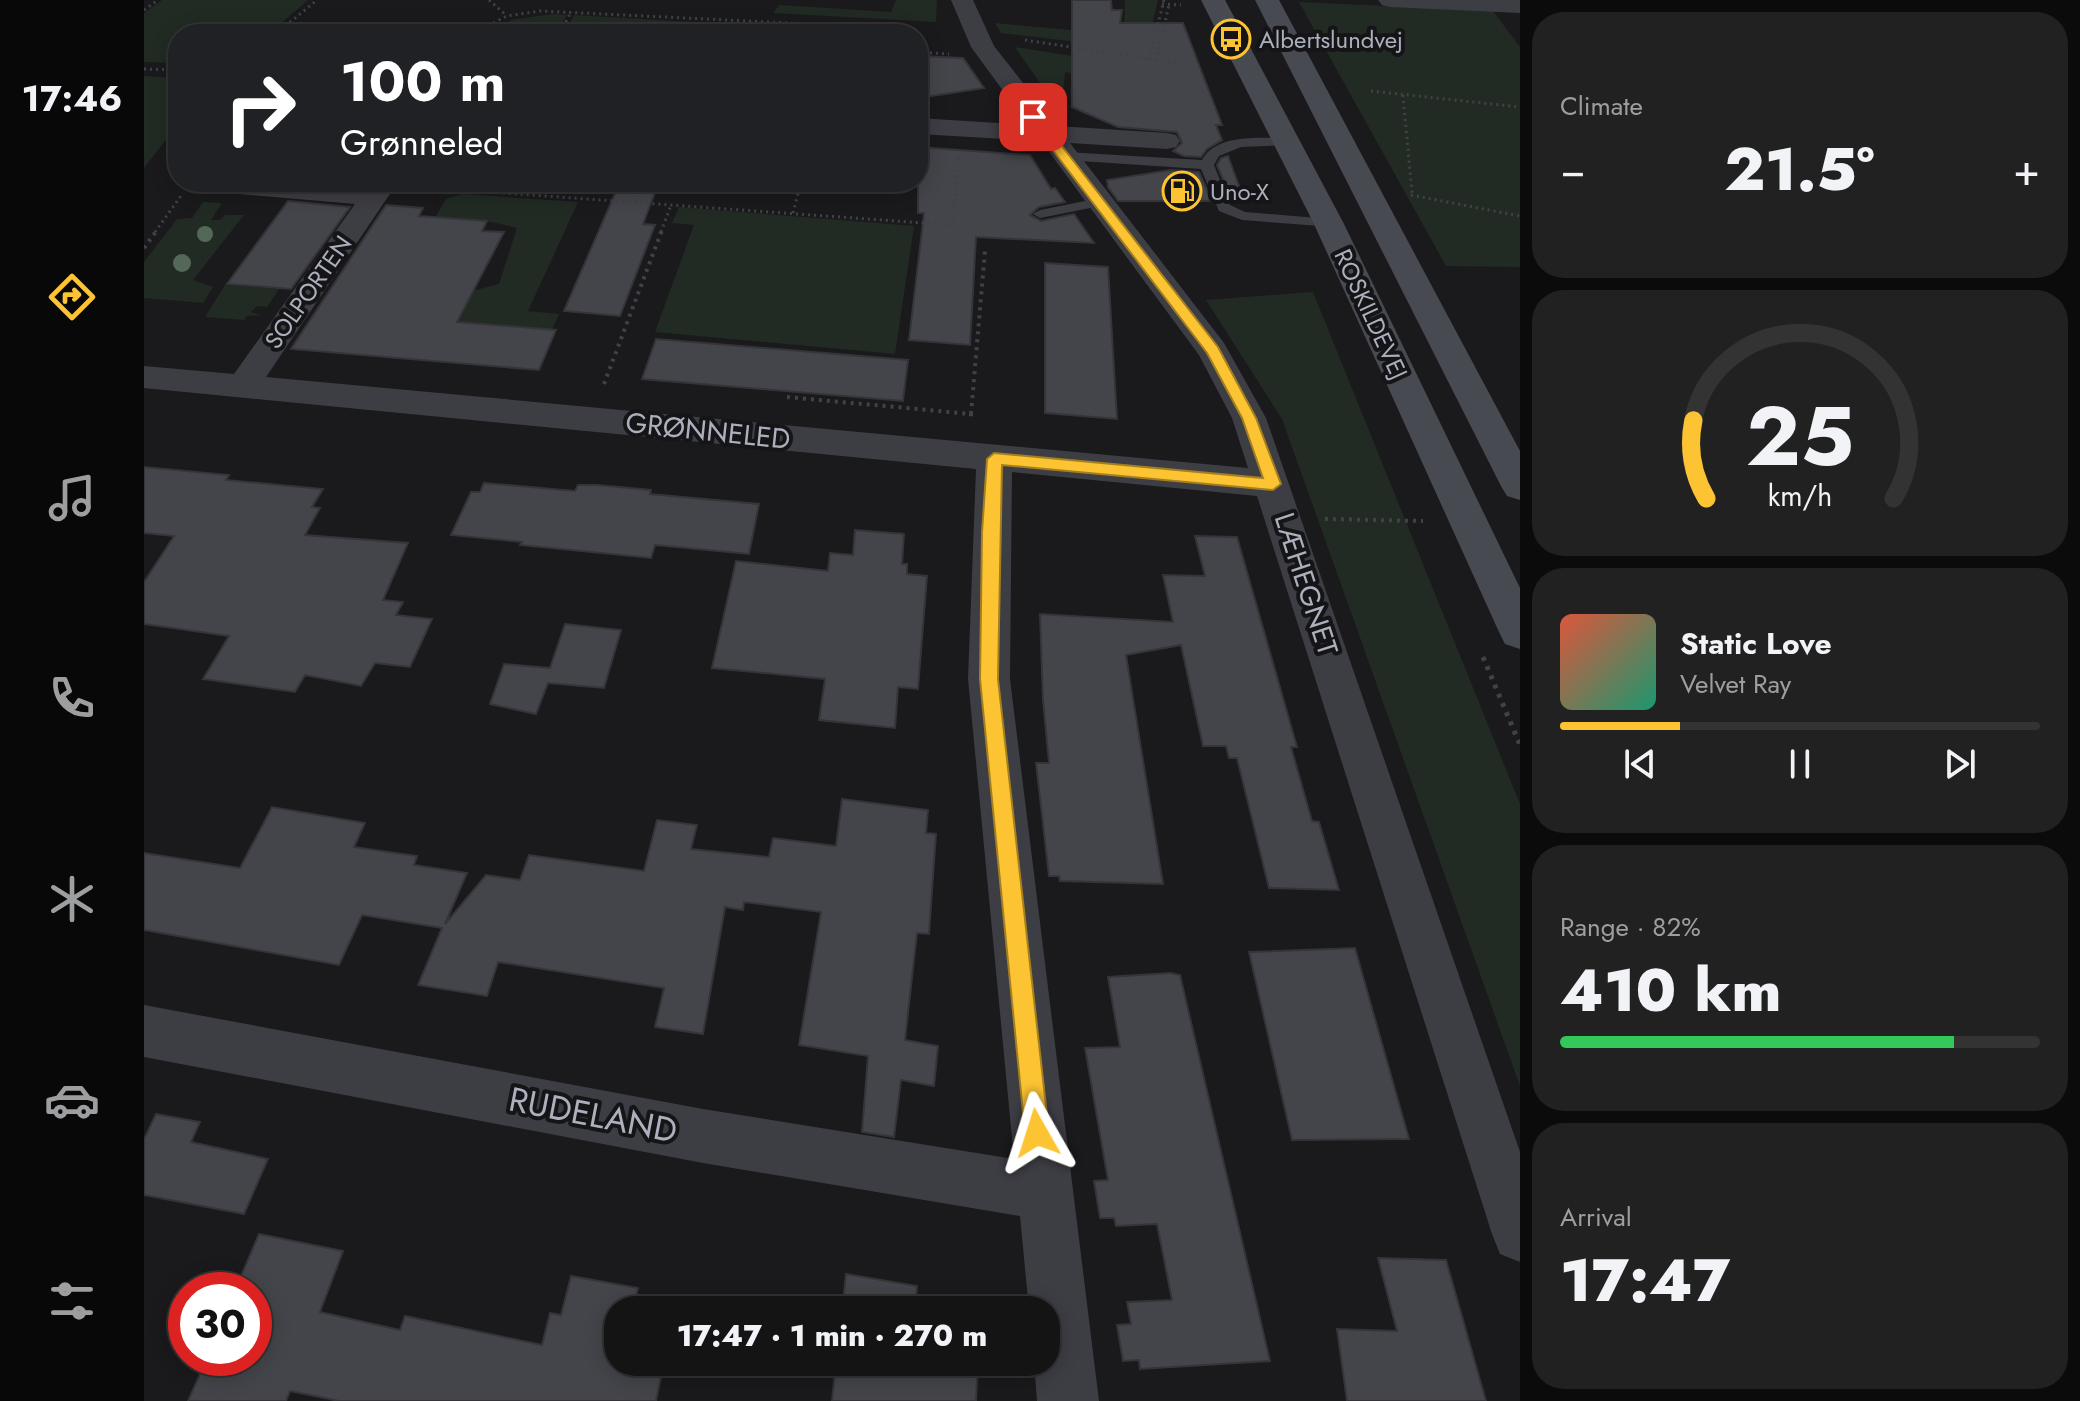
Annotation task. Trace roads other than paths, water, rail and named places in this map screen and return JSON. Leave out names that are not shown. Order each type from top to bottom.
[{"type":"main road","name":"ROSKILDEVEJ","points":[[1213,0],[1329,224],[1520,632]]},
{"type":"main road","points":[[1238,0],[1299,106],[1349,156]]},
{"type":"main road","name":"ROSKILDEVEJ","points":[[1267,0],[1520,486]]},
{"type":"street","name":"LÆHEGNET","points":[[962,0],[983,47],[1213,351],[1249,418],[1520,1234]]},
{"type":"street","points":[[1390,0],[1516,6]]},
{"type":"street","points":[[928,126],[961,128],[1055,145],[1167,141]]},
{"type":"street","name":"SOLPORTEN","points":[[243,386],[377,192]]},
{"type":"street","name":"GRØNNELED","points":[[144,377],[994,459],[1278,501]]},
{"type":"street","points":[[994,459],[989,679],[1068,1401]]},
{"type":"street","name":"RUDELAND","points":[[144,1031],[703,1136],[1043,1192]]},
{"type":"lane","points":[[1287,142],[1239,143],[1220,148],[1209,158],[1207,165],[1224,208],[1231,213],[1329,224]]},
{"type":"lane","points":[[1055,145],[1207,165]]},
{"type":"lane","points":[[1040,214],[1100,202]]},
{"type":"place","name":"Albertslundvej","points":[[1231,39]]},
{"type":"place","name":"Uno-X","points":[[1182,191]]}]
